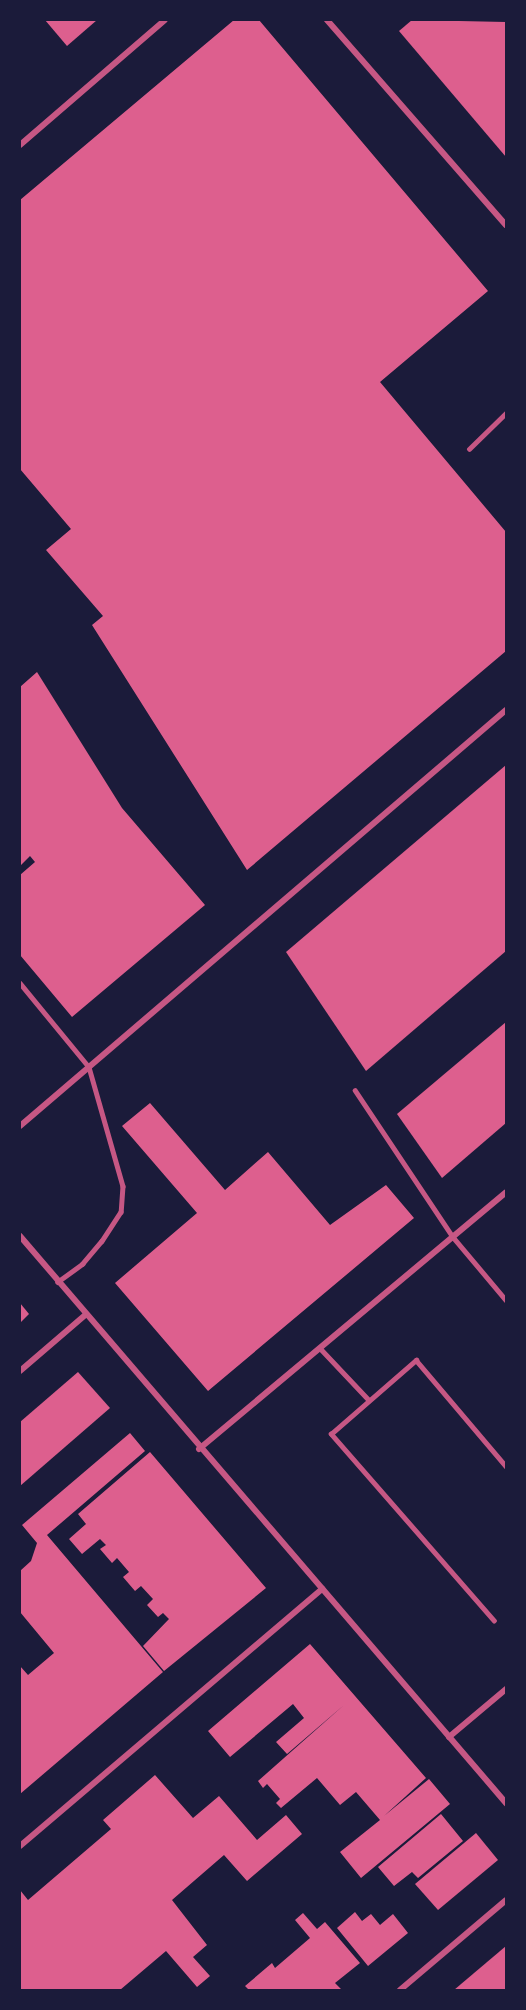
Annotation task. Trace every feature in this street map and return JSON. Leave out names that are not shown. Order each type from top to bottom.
[{"type":"street","points":[[20,146],[165,20]]},
{"type":"street","points":[[327,20],[505,221]]},
{"type":"street","points":[[20,1126],[507,710]]},
{"type":"street","points":[[199,1449],[507,1191]]},
{"type":"street","points":[[20,1236],[199,1449],[507,1803]]},
{"type":"street","points":[[20,1371],[85,1315]]},
{"type":"street","points":[[20,1846],[322,1589]]},
{"type":"street","points":[[449,1737],[507,1689]]},
{"type":"street","points":[[400,1990],[507,1900]]},
{"type":"lane","points":[[469,449],[507,413]]},
{"type":"lane","points":[[20,983],[89,1067],[123,1186],[121,1212],[83,1264],[58,1283]]},
{"type":"lane","points":[[355,1090],[453,1237],[507,1300]]},
{"type":"lane","points":[[320,1348],[369,1400]]},
{"type":"lane","points":[[494,1621],[331,1434],[416,1360],[507,1466]]},
{"type":"building","points":[[45,20],[97,20],[67,46]]},
{"type":"building","points":[[234,20],[259,20],[488,291],[380,382],[506,532],[506,651],[247,870],[92,625],[103,616],[46,550],[71,529],[20,469],[20,200]]},
{"type":"building","points":[[412,20],[506,22],[506,157],[399,31]]},
{"type":"building","points":[[37,672],[122,808],[205,905],[72,1017],[20,955],[20,875],[35,862],[30,856],[20,866],[20,687]]},
{"type":"building","points":[[506,765],[506,951],[366,1071],[286,952]]},
{"type":"building","points":[[506,1022],[506,1123],[442,1178],[397,1114]]},
{"type":"building","points":[[150,1103],[225,1190],[268,1152],[330,1225],[386,1185],[414,1218],[208,1391],[115,1283],[197,1213],[122,1126]]},
{"type":"building","points":[[20,1303],[29,1314],[20,1323]]},
{"type":"building","points":[[78,1372],[110,1408],[20,1486],[20,1422]]},
{"type":"building","points":[[130,1433],[145,1451],[47,1535],[163,1672],[20,1794],[20,1666],[28,1675],[54,1653],[20,1612],[20,1571],[31,1561],[37,1543],[22,1525]]},
{"type":"building","points":[[150,1452],[266,1588],[164,1671],[143,1646],[169,1619],[163,1613],[158,1617],[147,1605],[153,1599],[141,1586],[135,1591],[123,1577],[129,1572],[117,1558],[112,1563],[100,1549],[106,1545],[100,1539],[82,1554],[69,1539],[86,1524],[78,1514]]},
{"type":"building","points":[[310,1644],[426,1778],[384,1816],[429,1779],[450,1804],[361,1878],[340,1852],[380,1820],[356,1792],[340,1805],[317,1778],[281,1808],[276,1803],[280,1799],[267,1784],[263,1788],[258,1781],[344,1705],[287,1754],[276,1742],[304,1718],[293,1704],[230,1757],[208,1731]]},
{"type":"building","points":[[155,1775],[193,1818],[219,1796],[257,1840],[286,1815],[302,1834],[247,1881],[224,1855],[172,1900],[207,1945],[193,1957],[210,1976],[197,1987],[166,1951],[120,1990],[20,1990],[20,1890],[28,1900],[111,1829],[103,1820]]},
{"type":"building","points":[[441,1814],[463,1841],[418,1878],[412,1872],[394,1886],[378,1867]]},
{"type":"building","points":[[476,1833],[498,1860],[438,1910],[415,1884]]},
{"type":"building","points":[[355,1912],[362,1921],[371,1914],[380,1925],[393,1914],[408,1933],[368,1966],[337,1928]]},
{"type":"building","points":[[303,1913],[317,1929],[325,1922],[360,1963],[335,1983],[342,1990],[249,1990],[245,1986],[272,1963],[275,1968],[310,1938],[295,1920]]},
{"type":"building","points":[[506,1946],[506,1990],[454,1990]]}]
